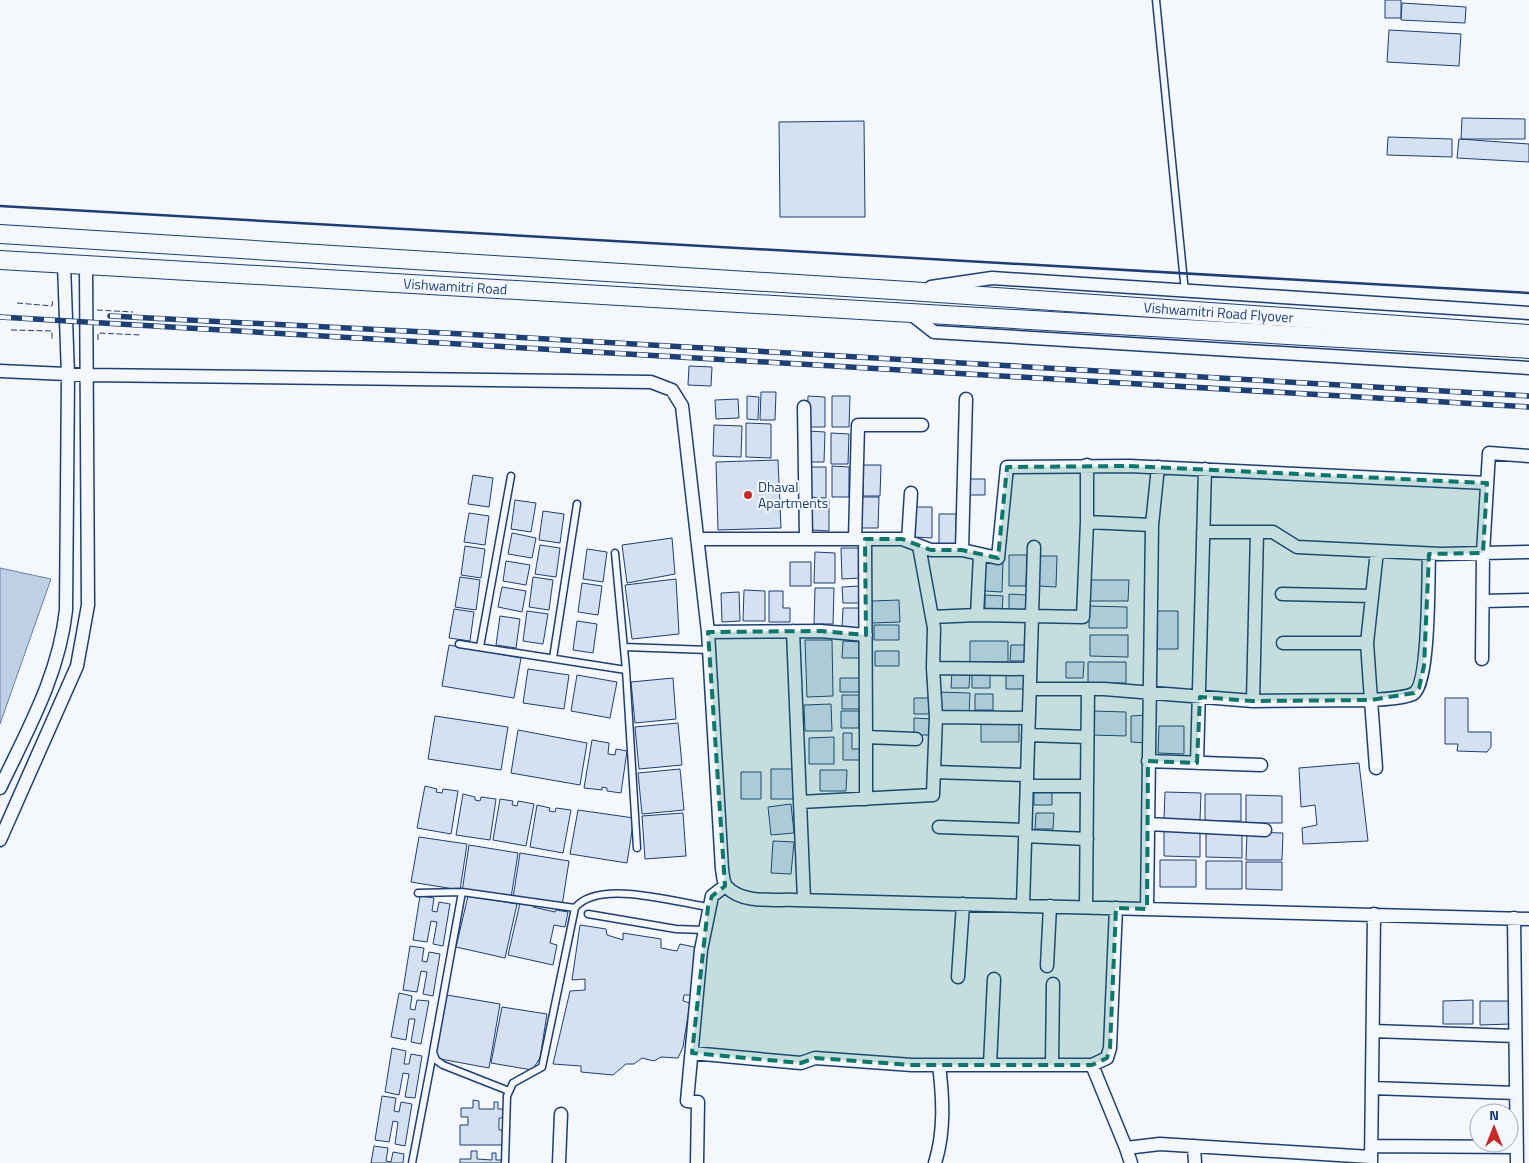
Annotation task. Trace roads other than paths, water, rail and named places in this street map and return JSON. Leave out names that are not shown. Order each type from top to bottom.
[{"type":"main road","name":"Vishwamitri Road","points":[[0,234],[909,291]]},
{"type":"main road","name":"Vishwamitri Road","points":[[0,260],[911,314]]},
{"type":"main road","name":"Vishwamitri Road Flyover","points":[[909,291],[1488,339],[1529,349]]},
{"type":"main road","name":"Vishwamitri Road Flyover","points":[[911,314],[1488,339],[1529,334]]},
{"type":"street","points":[[0,788],[52,678],[63,639],[66,610],[68,374],[64,264]]},
{"type":"street","points":[[0,840],[76,666],[85,629],[88,605],[86,265]]},
{"type":"street","points":[[909,291],[992,278],[1529,313]]},
{"type":"street","points":[[911,314],[934,332],[1529,368]]},
{"type":"street","points":[[0,371],[88,375],[651,382],[672,390],[682,406],[708,632],[722,869],[725,886],[734,894],[748,898],[804,900],[1529,919]]},
{"type":"street","points":[[962,550],[966,399]]},
{"type":"street","points":[[804,407],[806,539]]},
{"type":"street","points":[[866,799],[866,635],[860,539],[858,425],[922,425]]},
{"type":"street","points":[[1482,659],[1483,553],[1489,453],[1529,456]]},
{"type":"street","points":[[697,539],[902,539],[931,550],[962,550],[998,558],[1007,467],[1086,465],[1158,467],[1487,483]]},
{"type":"street","points":[[932,617],[978,615],[1083,617],[1087,522],[1086,465]]},
{"type":"street","points":[[1147,909],[1152,525],[1158,467]]},
{"type":"street","points":[[1197,763],[1205,469]]},
{"type":"street","points":[[800,802],[933,795],[936,717],[932,617],[914,544],[911,493]]},
{"type":"street","points":[[1087,522],[1152,525]]},
{"type":"street","points":[[1203,532],[1273,532],[1297,547],[1429,554],[1529,552]]},
{"type":"street","points":[[1253,701],[1257,532]]},
{"type":"street","points":[[1023,906],[1034,547]]},
{"type":"street","points":[[1376,768],[1367,643],[1377,551]]},
{"type":"street","points":[[978,615],[980,554]]},
{"type":"street","points":[[1030,690],[1149,692],[1253,701],[1371,700],[1414,693],[1419,688],[1424,666],[1429,554]]},
{"type":"street","points":[[1282,594],[1372,596]]},
{"type":"street","points":[[1483,601],[1529,600]]},
{"type":"street","points":[[708,632],[793,631],[866,635]]},
{"type":"street","points":[[793,631],[804,900]]},
{"type":"street","points":[[1283,643],[1367,643]]},
{"type":"street","points":[[933,668],[1030,668]]},
{"type":"street","points":[[1086,907],[1088,690]]},
{"type":"street","points":[[936,717],[1029,718]]},
{"type":"street","points":[[1028,735],[1087,737]]},
{"type":"street","points":[[866,737],[916,739]]},
{"type":"street","points":[[1148,762],[1261,765]]},
{"type":"street","points":[[934,772],[1087,786]]},
{"type":"street","points":[[1148,824],[1266,830]]},
{"type":"street","points":[[939,827],[1086,839]]},
{"type":"street","points":[[697,1163],[698,1102],[687,1101],[704,930],[712,896],[725,886]]},
{"type":"street","points":[[958,977],[963,904]]},
{"type":"street","points":[[1047,966],[1050,906]]},
{"type":"street","points":[[692,1053],[801,1063],[815,1058],[939,1065],[1092,1065],[1107,1058],[1110,1048],[1116,908]]},
{"type":"street","points":[[1371,1155],[1374,914]]},
{"type":"street","points":[[1514,918],[1516,1103]]},
{"type":"street","points":[[990,1065],[994,979]]},
{"type":"street","points":[[1052,1065],[1053,984]]},
{"type":"street","points":[[1373,1031],[1515,1036]]},
{"type":"street","points":[[935,1163],[942,1126],[943,1103],[939,1065]]},
{"type":"street","points":[[1092,1065],[1131,1163]]},
{"type":"street","points":[[1372,1088],[1516,1093]]},
{"type":"street","points":[[559,1163],[561,1114]]},
{"type":"street","points":[[1126,1148],[1160,1144],[1194,1146],[1271,1157],[1371,1155],[1469,1150]]},
{"type":"street","points":[[1194,1146],[1195,1163]]},
{"type":"lane","points":[[1156,0],[1185,292]]},
{"type":"lane","points":[[480,647],[511,476]]},
{"type":"lane","points":[[553,658],[577,504]]},
{"type":"lane","points":[[615,553],[626,670],[637,848]]},
{"type":"lane","points":[[459,644],[626,670]]},
{"type":"lane","points":[[624,647],[709,650]]},
{"type":"lane","points":[[418,893],[462,892],[575,908]]},
{"type":"lane","points":[[412,1163],[462,892]]},
{"type":"lane","points":[[505,1163],[507,1096],[513,1083],[542,1067],[575,908],[589,896],[618,893],[708,907]]},
{"type":"lane","points":[[588,914],[676,929],[704,930]]},
{"type":"lane","points":[[433,1052],[436,1060],[443,1065],[510,1090]]},
{"type":"water","points":[[0,568],[51,579],[0,724]]},
{"type":"railway","points":[[110,316],[445,333],[1529,396]]},
{"type":"railway","points":[[0,317],[1529,407]]},
{"type":"place","name":"Dhaval Apartments","points":[[748,495]]}]
